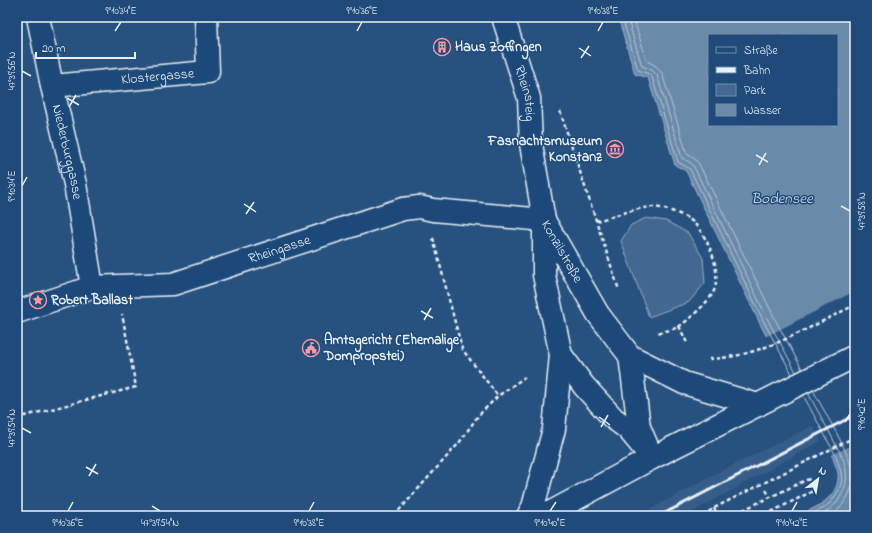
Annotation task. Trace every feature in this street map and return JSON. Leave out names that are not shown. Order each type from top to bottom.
[{"type":"street","name":"Niederburggasse","points":[[38,17],[52,86],[75,184],[92,287]]},
{"type":"street","name":"Klostergasse","points":[[52,86],[208,72],[206,17]]},
{"type":"street","name":"Rheinsteig","points":[[503,17],[529,98],[531,144],[544,220]]},
{"type":"street","name":"Rheingasse","points":[[17,312],[92,287],[173,284],[403,209],[419,207],[433,210],[544,220]]},
{"type":"street","name":"Konzilstraße","points":[[528,516],[533,507],[554,429],[561,355],[544,275],[544,220]]},
{"type":"street","name":"Konzilstraße","points":[[544,220],[598,314],[630,356],[684,383],[758,405]]},
{"type":"street","name":"Konzilstraße","points":[[561,355],[584,386],[613,418],[628,429],[652,458]]},
{"type":"street","points":[[630,356],[639,427],[652,458]]},
{"type":"street","points":[[544,516],[652,458],[794,388],[855,356]]},
{"type":"path","points":[[558,105],[619,290]]},
{"type":"path","points":[[596,221],[652,207],[670,210],[693,222],[709,245],[717,272],[713,293],[701,308],[679,326],[658,333]]},
{"type":"path","points":[[433,210],[430,225],[462,349],[498,396]]},
{"type":"path","points":[[17,418],[136,387],[116,287]]},
{"type":"path","points":[[703,359],[725,358],[769,347],[855,305]]},
{"type":"path","points":[[679,326],[688,345]]},
{"type":"path","points":[[394,516],[459,443],[478,416],[498,396],[525,377]]},
{"type":"path","points":[[703,516],[714,508],[855,437]]},
{"type":"path","points":[[730,516],[808,479],[816,482],[816,487],[813,491],[763,516]]},
{"type":"path","points":[[766,490],[770,497]]},
{"type":"path","points":[[714,508],[718,516]]},
{"type":"shaded area","points":[[816,424],[823,440],[685,516],[638,516],[715,474]]},
{"type":"green space","points":[[646,218],[666,221],[688,233],[703,258],[705,283],[689,302],[649,317],[621,241],[631,225]]},
{"type":"water","name":"Bodensee","points":[[618,17],[855,17],[855,516],[798,516],[826,500],[835,489],[838,482],[838,473],[833,458],[762,328],[686,171],[675,165],[648,78],[635,74]]},
{"type":"pier","points":[[855,291],[855,444],[829,456],[765,337]]},
{"type":"railway","points":[[659,516],[855,415]]},
{"type":"place","name":"Haus Zoffingen","points":[[442,47]]},
{"type":"place","name":"Fasnachtsmuseum Konstanz","points":[[615,149]]},
{"type":"place","name":"Robert Ballast","points":[[38,300]]},
{"type":"place","name":"Amtsgericht (Ehemalige Dompropstei)","points":[[311,348]]}]
